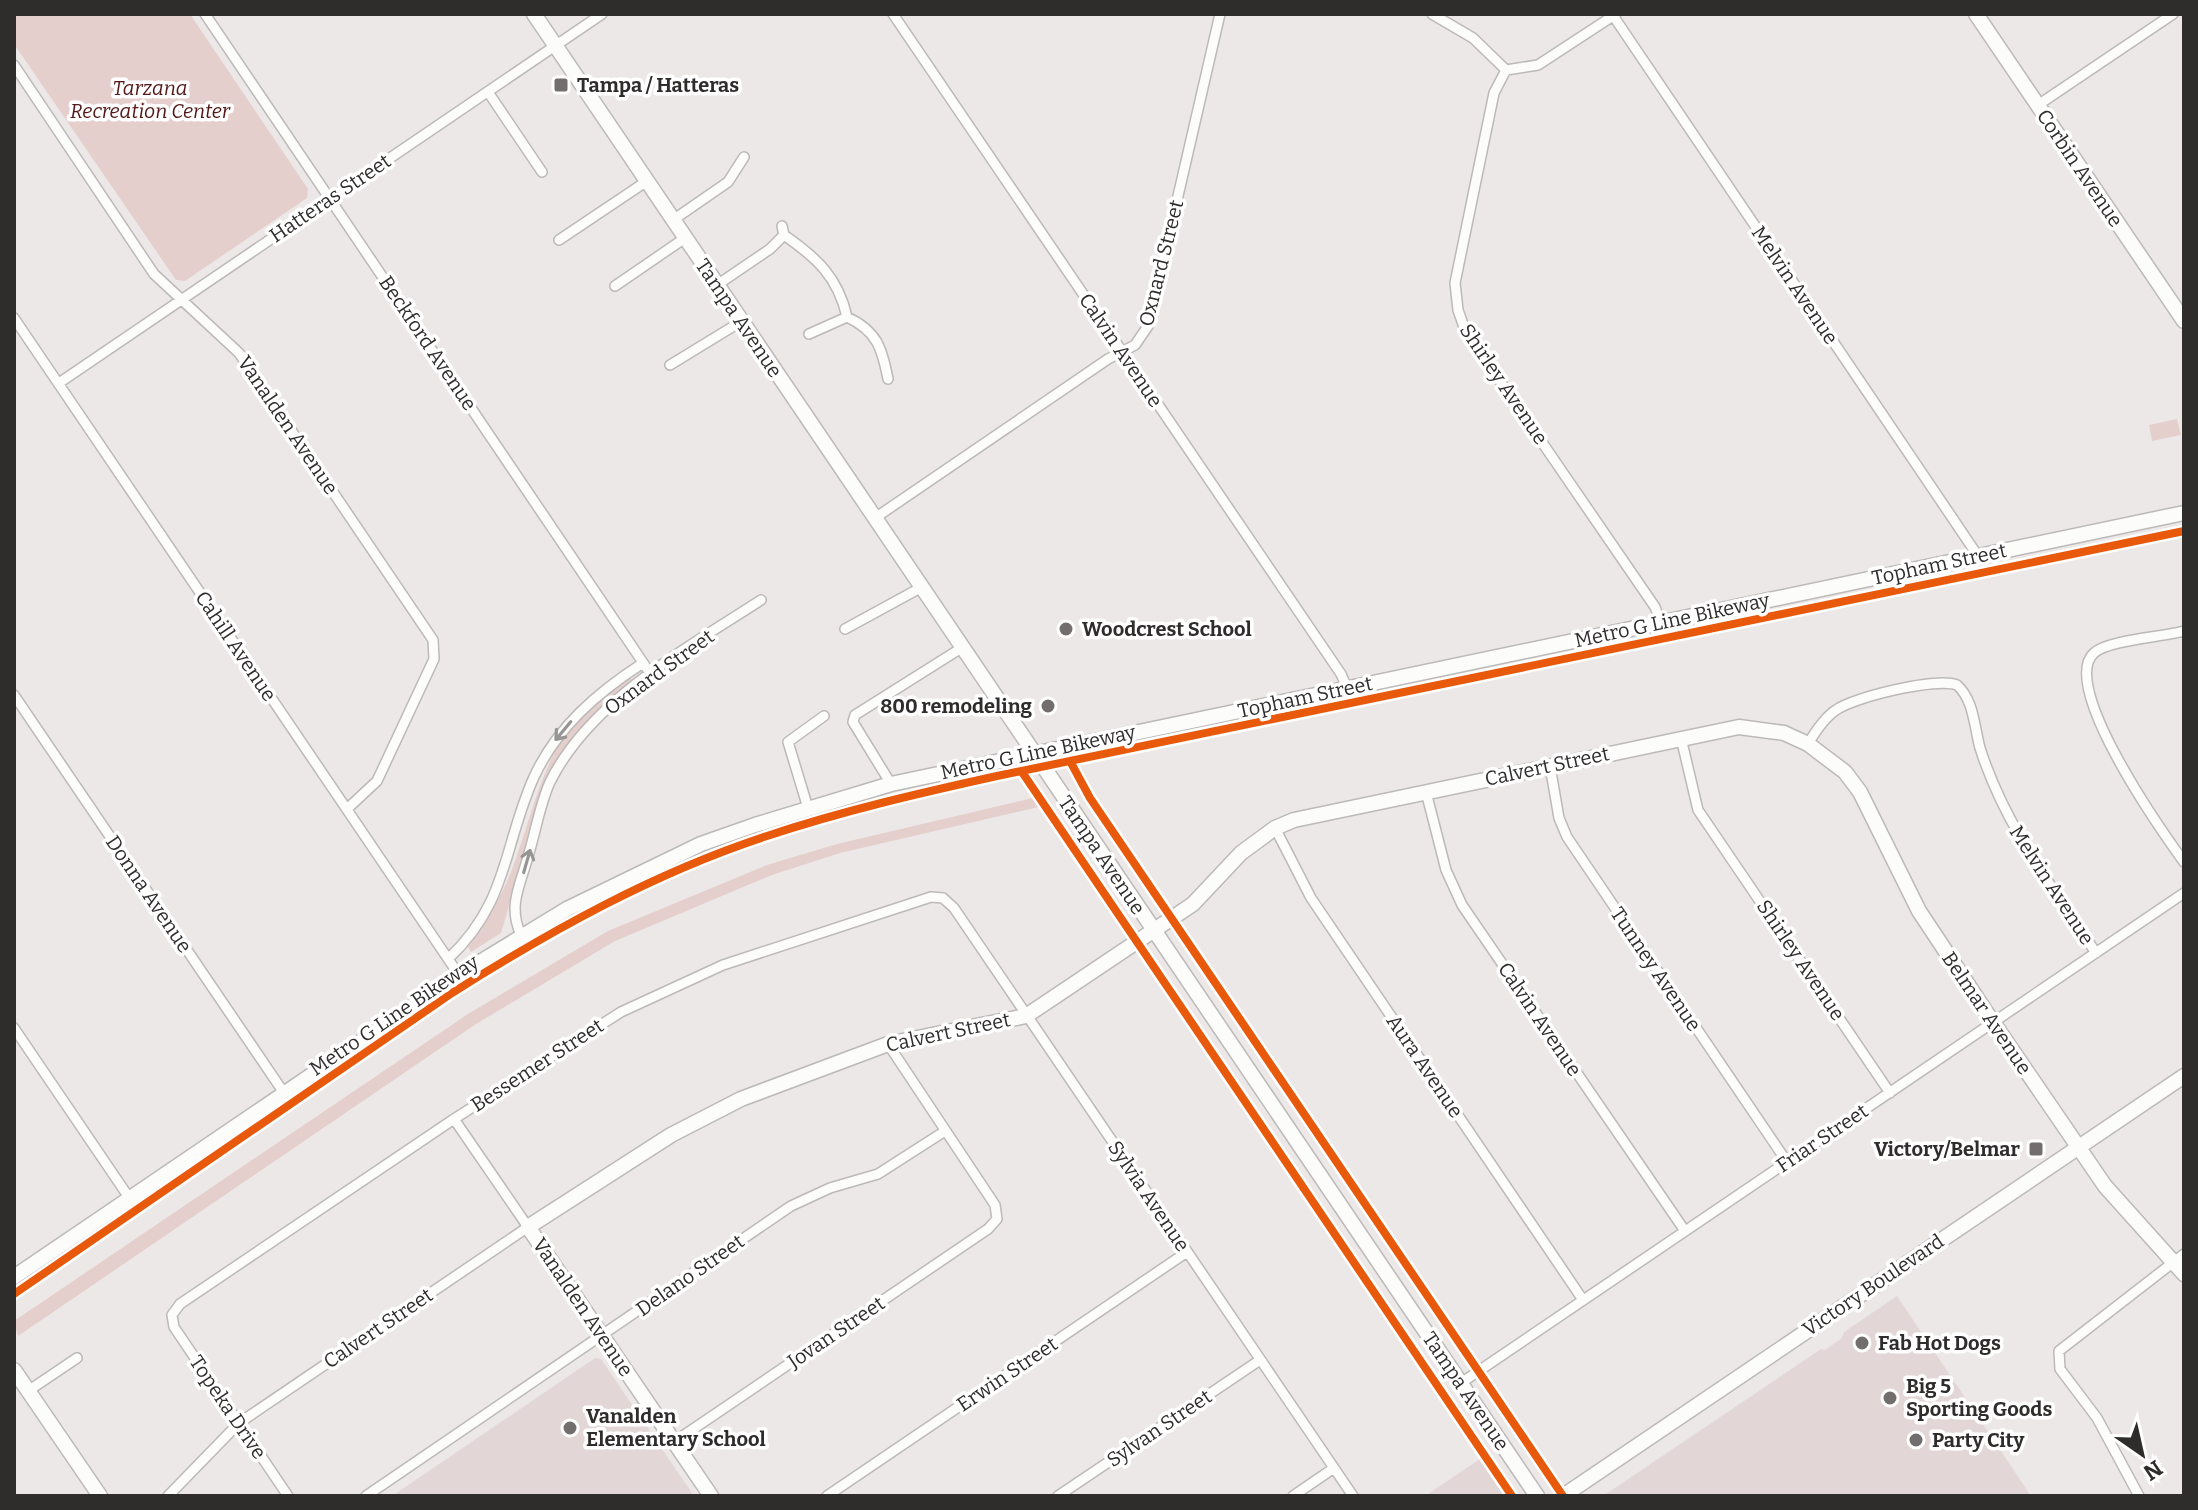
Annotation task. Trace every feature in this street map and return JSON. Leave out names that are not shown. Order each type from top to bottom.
[{"type":"main road","name":"Tampa Avenue","points":[[534,14],[1537,1496]]},
{"type":"main road","name":"Corbin Avenue","points":[[1976,14],[2184,321]]},
{"type":"main road","name":"Topham Street","points":[[459,975],[521,935],[650,867],[715,839],[891,784],[2184,513]]},
{"type":"main road","name":"Calvert Street","points":[[528,1227],[685,1128],[741,1099],[888,1044],[1026,1016],[1201,898],[1241,853],[1275,828],[1294,820],[1739,727],[1784,733],[1808,744]]},
{"type":"main road","name":"Belmar Avenue","points":[[1808,744],[1835,762],[1860,792],[1898,876],[1994,1024],[2113,1196],[2179,1258],[2184,1274]]},
{"type":"main road","points":[[14,1277],[459,975]]},
{"type":"main road","name":"Victory Boulevard","points":[[1563,1496],[2184,1076]]},
{"type":"main road","name":"Vanalden Avenue","points":[[528,1227],[711,1496]]},
{"type":"main road","points":[[14,1370],[100,1496]]},
{"type":"street","name":"Beckford Avenue","points":[[205,14],[650,673]]},
{"type":"street","name":"Hatteras Street","points":[[59,383],[602,14]]},
{"type":"street","name":"Calvin Avenue","points":[[893,14],[1341,674],[1347,688]]},
{"type":"street","name":"Oxnard Street","points":[[875,518],[1108,359],[1135,345],[1148,326],[1220,14]]},
{"type":"street","points":[[1432,14],[1473,38],[1506,70],[1538,65],[1614,15]]},
{"type":"street","points":[[2038,105],[2173,14]]},
{"type":"street","name":"Melvin Avenue","points":[[1614,15],[1978,556]]},
{"type":"street","name":"Vanalden Avenue","points":[[14,65],[18,80],[154,274],[239,353],[433,640],[436,650],[377,781],[347,809]]},
{"type":"street","name":"Shirley Avenue","points":[[1506,70],[1494,93],[1468,217],[1455,283],[1458,310],[1465,330],[1655,607],[1661,623]]},
{"type":"street","points":[[488,92],[542,172]]},
{"type":"street","points":[[673,220],[728,182],[744,157]]},
{"type":"street","points":[[559,240],[647,181]]},
{"type":"street","points":[[717,285],[770,249],[783,230],[827,269],[838,284],[847,317],[873,332],[881,346],[888,379]]},
{"type":"street","points":[[615,286],[685,238]]},
{"type":"street","points":[[809,334],[847,317]]},
{"type":"street","name":"Cahill Avenue","points":[[14,318],[459,975]]},
{"type":"street","points":[[670,365],[742,321]]},
{"type":"street","points":[[845,629],[922,587]]},
{"type":"street","name":"Oxnard Street","points":[[521,935],[512,913],[548,785],[568,751],[586,729],[650,673],[761,600]]},
{"type":"street","points":[[2184,631],[2098,650],[2088,662],[2096,712],[2110,745],[2135,792],[2184,862]]},
{"type":"street","points":[[891,784],[853,722],[855,715],[963,647]]},
{"type":"street","name":"Oxnard Street","points":[[448,959],[463,945],[493,901],[533,779],[556,739],[602,691],[643,663]]},
{"type":"street","name":"Melvin Avenue","points":[[1808,744],[1827,718],[1850,702],[1939,682],[1957,685],[1969,700],[1981,750],[2002,806],[2096,953]]},
{"type":"street","name":"Donna Avenue","points":[[14,695],[284,1093]]},
{"type":"street","points":[[808,808],[788,742],[824,716]]},
{"type":"street","name":"Shirley Avenue","points":[[1681,738],[1698,810],[1890,1093]]},
{"type":"street","name":"Tunney Avenue","points":[[1550,766],[1559,818],[1567,837],[1787,1162]]},
{"type":"street","name":"Calvin Avenue","points":[[1426,792],[1446,870],[1462,905],[1685,1231]]},
{"type":"street","name":"Aura Avenue","points":[[1275,828],[1311,898],[1583,1300]]},
{"type":"street","name":"Friar Street","points":[[1461,1383],[2184,893]]},
{"type":"street","name":"Bessemer Street","points":[[172,1315],[180,1304],[454,1119],[621,1012],[723,965],[922,897],[943,898]]},
{"type":"street","name":"Sylvia Avenue","points":[[943,898],[954,908],[1353,1496]]},
{"type":"street","points":[[14,1028],[130,1199]]},
{"type":"street","points":[[888,1044],[945,1131]]},
{"type":"street","name":"Vanalden Avenue","points":[[454,1119],[528,1227]]},
{"type":"street","name":"Jovan Street","points":[[674,1442],[988,1229],[997,1219],[995,1205],[945,1131]]},
{"type":"street","name":"Delano Street","points":[[366,1496],[791,1206],[830,1188],[878,1174],[945,1131]]},
{"type":"street","name":"Calvert Street","points":[[168,1496],[239,1423],[528,1227]]},
{"type":"street","name":"Erwin Street","points":[[827,1496],[1187,1252]]},
{"type":"street","points":[[2139,1496],[2097,1418],[2065,1377],[2057,1360],[2065,1344],[2122,1305],[2179,1258]]},
{"type":"street","name":"Topeka Drive","points":[[172,1315],[174,1327],[288,1496]]},
{"type":"street","points":[[28,1391],[77,1358]]},
{"type":"street","name":"Sylvan Street","points":[[1058,1496],[1260,1360]]},
{"type":"street","points":[[1293,1496],[1334,1468]]},
{"type":"shaded area","points":[[1897,1296],[2031,1496],[1603,1496],[1821,1349],[1825,1350],[1842,1338],[1844,1332]]},
{"type":"shaded area","name":"Vanalden Elementary School","points":[[595,1358],[601,1359],[694,1496],[392,1496]]},
{"type":"shaded area","points":[[1483,1457],[1510,1496],[1425,1496]]},
{"type":"green space","name":"Tarzana Recreation Center","points":[[14,14],[190,14],[308,189],[307,198],[185,281],[176,280],[14,44]]},
{"type":"green space","points":[[2177,419],[2181,435],[2152,441],[2149,425]]},
{"type":"green space","points":[[630,678],[633,681],[597,711],[568,744],[532,822],[501,933],[471,952],[468,947],[507,882],[539,788],[563,738],[580,715],[602,695]]},
{"type":"green space","points":[[1037,797],[1043,806],[840,853],[772,875],[615,941],[476,1024],[18,1336],[14,1321],[468,1014],[608,931],[767,865],[837,844]]},
{"type":"cycle path","name":"Metro G Line Bikeway","points":[[14,1294],[452,993],[566,925],[644,885],[767,836],[852,811],[997,776],[2184,531]]},
{"type":"cycle path","name":"Metro G Line Bikeway","points":[[1070,761],[1090,798],[1563,1496]]},
{"type":"cycle path","name":"Metro G Line Bikeway","points":[[1022,772],[1512,1496]]},
{"type":"place","name":"Tampa / Hatteras","points":[[561,85]]},
{"type":"place","name":"Woodcrest School","points":[[1066,629]]},
{"type":"place","name":"800 remodeling","points":[[1048,706]]},
{"type":"place","name":"Victory/Belmar","points":[[2036,1149]]},
{"type":"place","name":"Fab Hot Dogs","points":[[1862,1343]]},
{"type":"place","name":"Big 5 Sporting Goods","points":[[1890,1398]]},
{"type":"place","name":"Vanalden Elementary School","points":[[570,1428]]},
{"type":"place","name":"Party City","points":[[1916,1440]]}]
